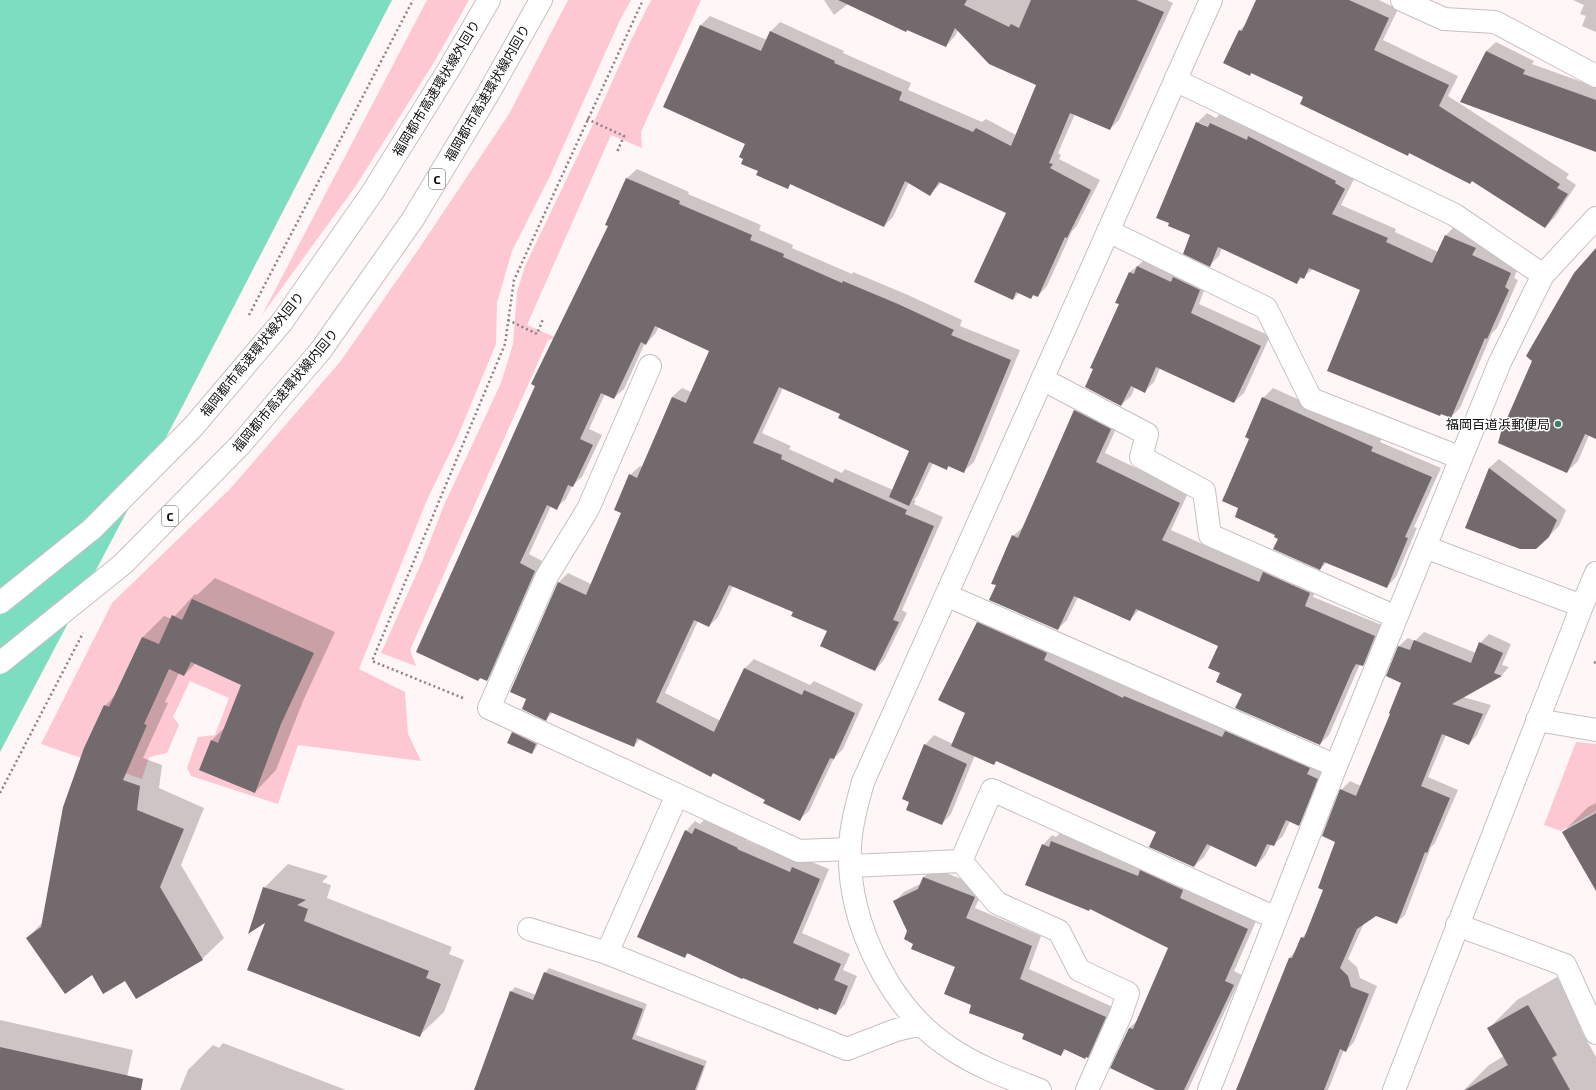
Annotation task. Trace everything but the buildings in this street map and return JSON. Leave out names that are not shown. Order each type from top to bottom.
[{"type":"main road","name":"福岡都市高速環状線外回り","points":[[0,602],[92,529],[193,427],[282,322],[372,193],[449,69],[489,0]]},
{"type":"main road","name":"福岡都市高速環状線内回り","points":[[0,663],[123,564],[242,444],[321,350],[413,219],[488,94],[541,0]]},
{"type":"main road","points":[[1040,1090],[989,1070],[949,1048],[921,1024],[902,1002],[884,975],[865,936],[854,900],[851,857],[852,825],[863,782],[1211,0]]},
{"type":"main road","points":[[1402,0],[1444,19],[1495,22],[1596,76]]},
{"type":"main road","points":[[1175,80],[1455,215],[1543,275]]},
{"type":"main road","points":[[1209,1090],[1336,766],[1500,362],[1543,275],[1596,218]]},
{"type":"main road","points":[[1108,231],[1266,308],[1311,399],[1461,458]]},
{"type":"main road","points":[[650,366],[588,509],[547,576],[490,708],[799,851],[851,857],[961,861],[997,903],[1059,931],[1079,970],[1128,993],[1121,1014],[1087,1090]]},
{"type":"main road","points":[[1042,379],[1148,434],[1141,457],[1204,491],[1210,535],[1396,617]]},
{"type":"main road","points":[[1425,547],[1582,606]]},
{"type":"main road","points":[[1394,1090],[1537,720],[1596,573]]},
{"type":"main road","points":[[946,595],[1336,766]]},
{"type":"main road","points":[[1537,720],[1596,730]]},
{"type":"main road","points":[[961,861],[992,790],[1276,918]]},
{"type":"main road","points":[[607,953],[677,795]]},
{"type":"main road","points":[[1457,925],[1565,965],[1596,1033]]},
{"type":"main road","points":[[529,928],[607,953],[847,1049],[896,1030],[921,1024]]},
{"type":"path","points":[[490,708],[372,661],[505,344],[514,280],[643,0]]},
{"type":"path","points":[[587,119],[624,136],[616,152]]},
{"type":"path","points":[[508,320],[537,334],[543,319]]},
{"type":"shaded area","points":[[0,0],[392,0],[182,407],[0,752]]},
{"type":"shaded area","points":[[427,0],[469,0],[433,64],[355,187],[262,315]]},
{"type":"shaded area","points":[[568,0],[631,0],[620,20],[549,178],[512,251],[497,303],[496,344],[457,438],[427,500],[359,669],[405,692],[408,734],[421,761],[298,745],[278,804],[191,776],[187,768],[198,737],[215,735],[229,698],[190,681],[173,717],[179,725],[167,753],[149,757],[142,779],[41,744],[112,603],[230,489],[340,362],[418,250],[509,114]]},
{"type":"shaded area","points":[[651,0],[701,0],[641,132],[642,148],[611,135],[527,325],[557,338],[548,340],[410,650],[416,666],[381,653],[421,564],[444,505],[501,383],[513,344],[517,292],[525,266]]},
{"type":"shaded area","points":[[1576,742],[1596,744],[1596,811],[1561,831],[1544,825]]},
{"type":"place","name":"福岡百道浜郵便局","points":[[1558,424]]}]
